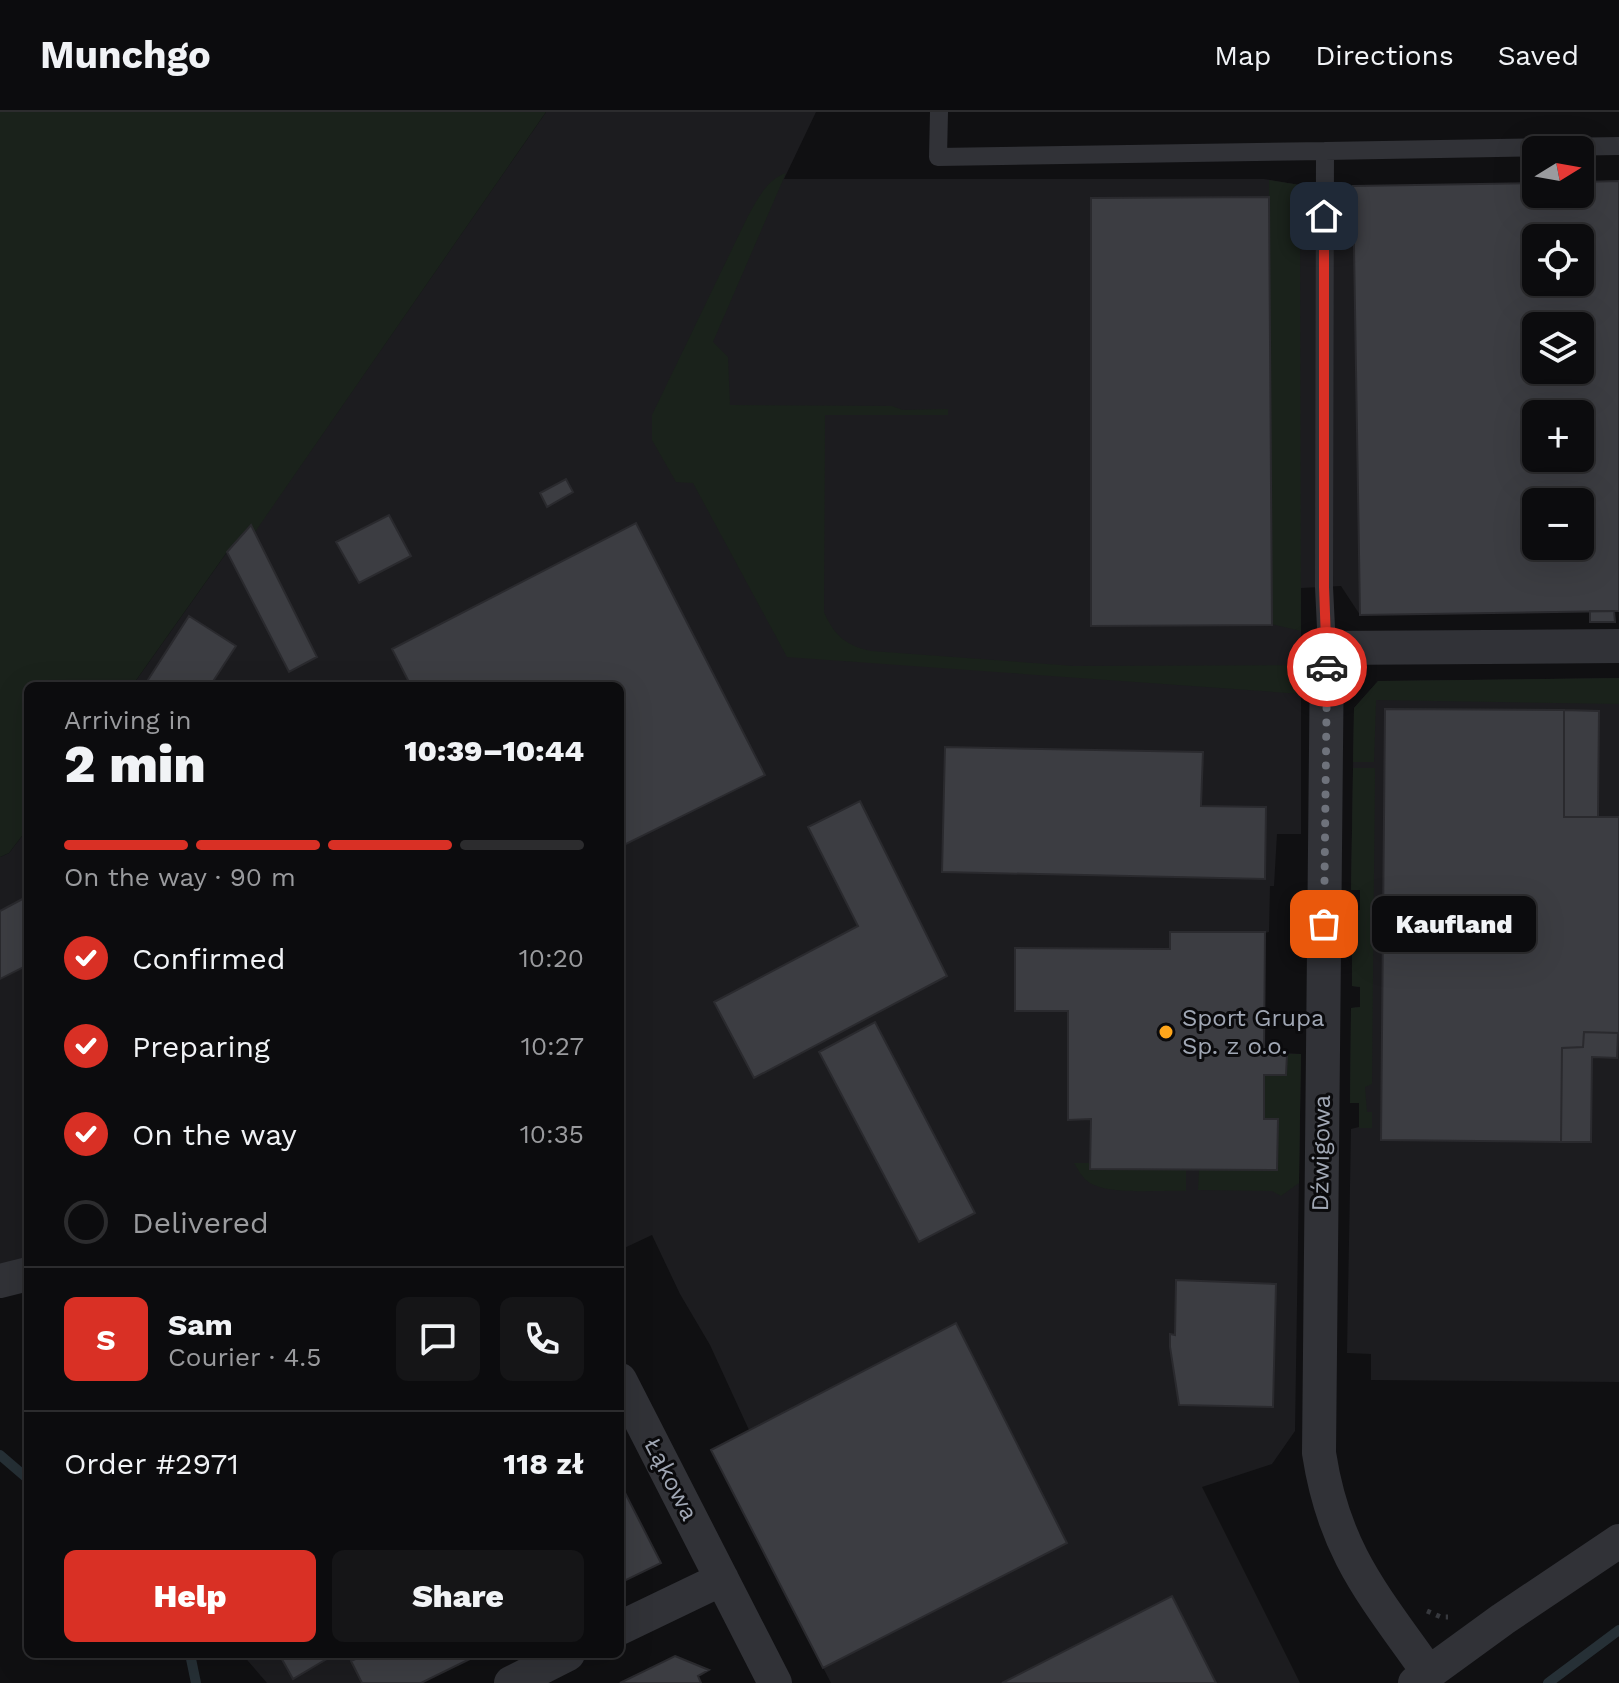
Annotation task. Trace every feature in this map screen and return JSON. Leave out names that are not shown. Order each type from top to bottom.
[{"type":"street","points":[[1327,648],[1619,646]]},
{"type":"street","name":"Dźwigowa","points":[[1327,648],[1318,1421],[1323,1478],[1337,1528],[1348,1553],[1421,1678]]},
{"type":"street","points":[[0,1281],[24,1275]]},
{"type":"street","name":"Łąkowa","points":[[624,1388],[775,1683]]},
{"type":"street","points":[[1421,1678],[1619,1541]]},
{"type":"street","points":[[624,1626],[722,1579]]},
{"type":"street","points":[[511,1683],[560,1658]]},
{"type":"lane","points":[[939,112],[938,157],[1619,146]]},
{"type":"lane","points":[[1325,151],[1324,587],[1327,648]]},
{"type":"shaded area","points":[[0,112],[546,112],[255,532],[250,525],[227,552],[135,682],[24,682],[24,833],[9,853],[0,857]]},
{"type":"shaded area","points":[[546,112],[816,112],[784,179],[1264,179],[1300,185],[1353,186],[1522,183],[1522,208],[1594,208],[1594,189],[1619,181],[1619,611],[1614,612],[1615,622],[1590,622],[1589,611],[1360,615],[1341,586],[1301,588],[1301,834],[1277,834],[1274,886],[1270,886],[1269,932],[1265,933],[1264,1052],[1301,1054],[1295,1431],[1272,1464],[1202,1487],[1300,1683],[831,1683],[711,1450],[749,1430],[710,1345],[680,1294],[652,1235],[624,1248],[624,682],[135,682],[227,552],[251,525],[255,531]]},
{"type":"shaded area","points":[[786,173],[713,342],[728,357],[730,405],[948,409],[948,415],[825,415],[824,612],[837,633],[848,643],[871,651],[1074,666],[1302,665],[1302,694],[787,657],[693,483],[676,482],[652,440],[652,415],[748,216],[768,185]]},
{"type":"shaded area","points":[[1269,180],[1300,185],[1301,631],[1271,624]]},
{"type":"shaded area","points":[[1619,678],[1619,1382],[1371,1380],[1371,1354],[1347,1353],[1351,1129],[1359,1127],[1359,1103],[1350,1103],[1351,1008],[1360,1007],[1360,987],[1352,986],[1352,911],[1360,910],[1360,890],[1351,890],[1354,708],[1378,681]]},
{"type":"shaded area","points":[[1619,678],[1619,704],[1376,700],[1374,762],[1353,762],[1354,708],[1378,681]]},
{"type":"shaded area","points":[[1353,768],[1375,768],[1372,1084],[1365,1087],[1367,1112],[1372,1112],[1372,1128],[1359,1128],[1359,1103],[1350,1103],[1351,1008],[1360,1007],[1360,987],[1352,986],[1352,911],[1360,910],[1360,890],[1351,890]]},
{"type":"shaded area","points":[[24,833],[24,1258],[0,1265],[0,857],[9,853]]},
{"type":"shaded area","points":[[1287,1054],[1301,1054],[1299,1183],[1281,1196],[1272,1191],[1198,1190],[1199,1170],[1277,1170],[1278,1120],[1264,1119],[1264,1075],[1286,1075]]},
{"type":"shaded area","points":[[1074,1163],[1090,1163],[1090,1169],[1186,1170],[1186,1191],[1122,1191],[1099,1187],[1085,1179]]},
{"type":"shaded area","points":[[245,1658],[472,1658],[421,1683],[267,1683]]},
{"type":"building","points":[[1619,181],[1619,611],[1360,615],[1353,186],[1522,183],[1522,208],[1594,208],[1594,182]]},
{"type":"building","points":[[1269,197],[1272,625],[1091,626],[1091,198]]},
{"type":"building","points":[[566,479],[573,492],[547,507],[540,493]]},
{"type":"building","points":[[389,515],[411,556],[359,583],[336,542]]},
{"type":"building","points":[[636,523],[765,775],[624,845],[624,682],[409,682],[392,649]]},
{"type":"building","points":[[251,525],[317,657],[289,672],[227,552]]},
{"type":"building","points":[[1590,611],[1614,611],[1615,622],[1590,622]]},
{"type":"building","points":[[189,616],[236,646],[213,682],[147,682]]},
{"type":"building","points":[[1385,709],[1564,710],[1564,817],[1619,817],[1619,1033],[1584,1032],[1583,1047],[1562,1048],[1561,1142],[1381,1140]]},
{"type":"building","points":[[1564,710],[1599,711],[1598,817],[1564,817]]},
{"type":"building","points":[[945,747],[1203,752],[1201,806],[1266,807],[1265,879],[942,872]]},
{"type":"building","points":[[860,801],[947,976],[754,1078],[714,1002],[858,926],[808,827]]},
{"type":"building","points":[[24,898],[24,967],[0,979],[0,911]]},
{"type":"building","name":"Sport Grupa Sp. z o.o.","points":[[1170,932],[1265,932],[1264,1053],[1287,1054],[1286,1075],[1264,1075],[1264,1119],[1278,1119],[1277,1170],[1090,1169],[1091,1119],[1068,1120],[1068,1011],[1015,1011],[1015,948],[1170,949]]},
{"type":"building","points":[[875,1022],[975,1213],[919,1242],[819,1052]]},
{"type":"building","points":[[1584,1032],[1618,1033],[1617,1058],[1592,1057],[1591,1142],[1561,1142],[1562,1048],[1583,1047]]},
{"type":"building","points":[[1176,1280],[1276,1284],[1273,1407],[1179,1405],[1170,1347],[1170,1334],[1175,1335]]},
{"type":"building","points":[[956,1323],[1067,1543],[823,1668],[711,1450]]},
{"type":"building","points":[[624,1491],[661,1563],[624,1581]]},
{"type":"building","points":[[1172,1596],[1216,1683],[1002,1683]]},
{"type":"building","points":[[675,1656],[709,1670],[698,1676],[701,1683],[620,1683]]},
{"type":"building","points":[[281,1658],[328,1658],[293,1679]]},
{"type":"building","points":[[357,1658],[472,1658],[421,1683],[362,1683],[351,1661]]},
{"type":"waterway","points":[[0,1455],[24,1476]]},
{"type":"waterway","points":[[1548,1683],[1619,1630]]},
{"type":"waterway","points":[[191,1658],[196,1683]]},
{"type":"way so far","points":[[1324,924],[1327,667]]},
{"type":"place","name":"Kaufland","points":[[1324,924]]},
{"type":"place","name":"Sport Grupa Sp. z o.o.","points":[[1166,1032]]},
{"type":"route","points":[[1324,216],[1324,587],[1327,667]]}]
